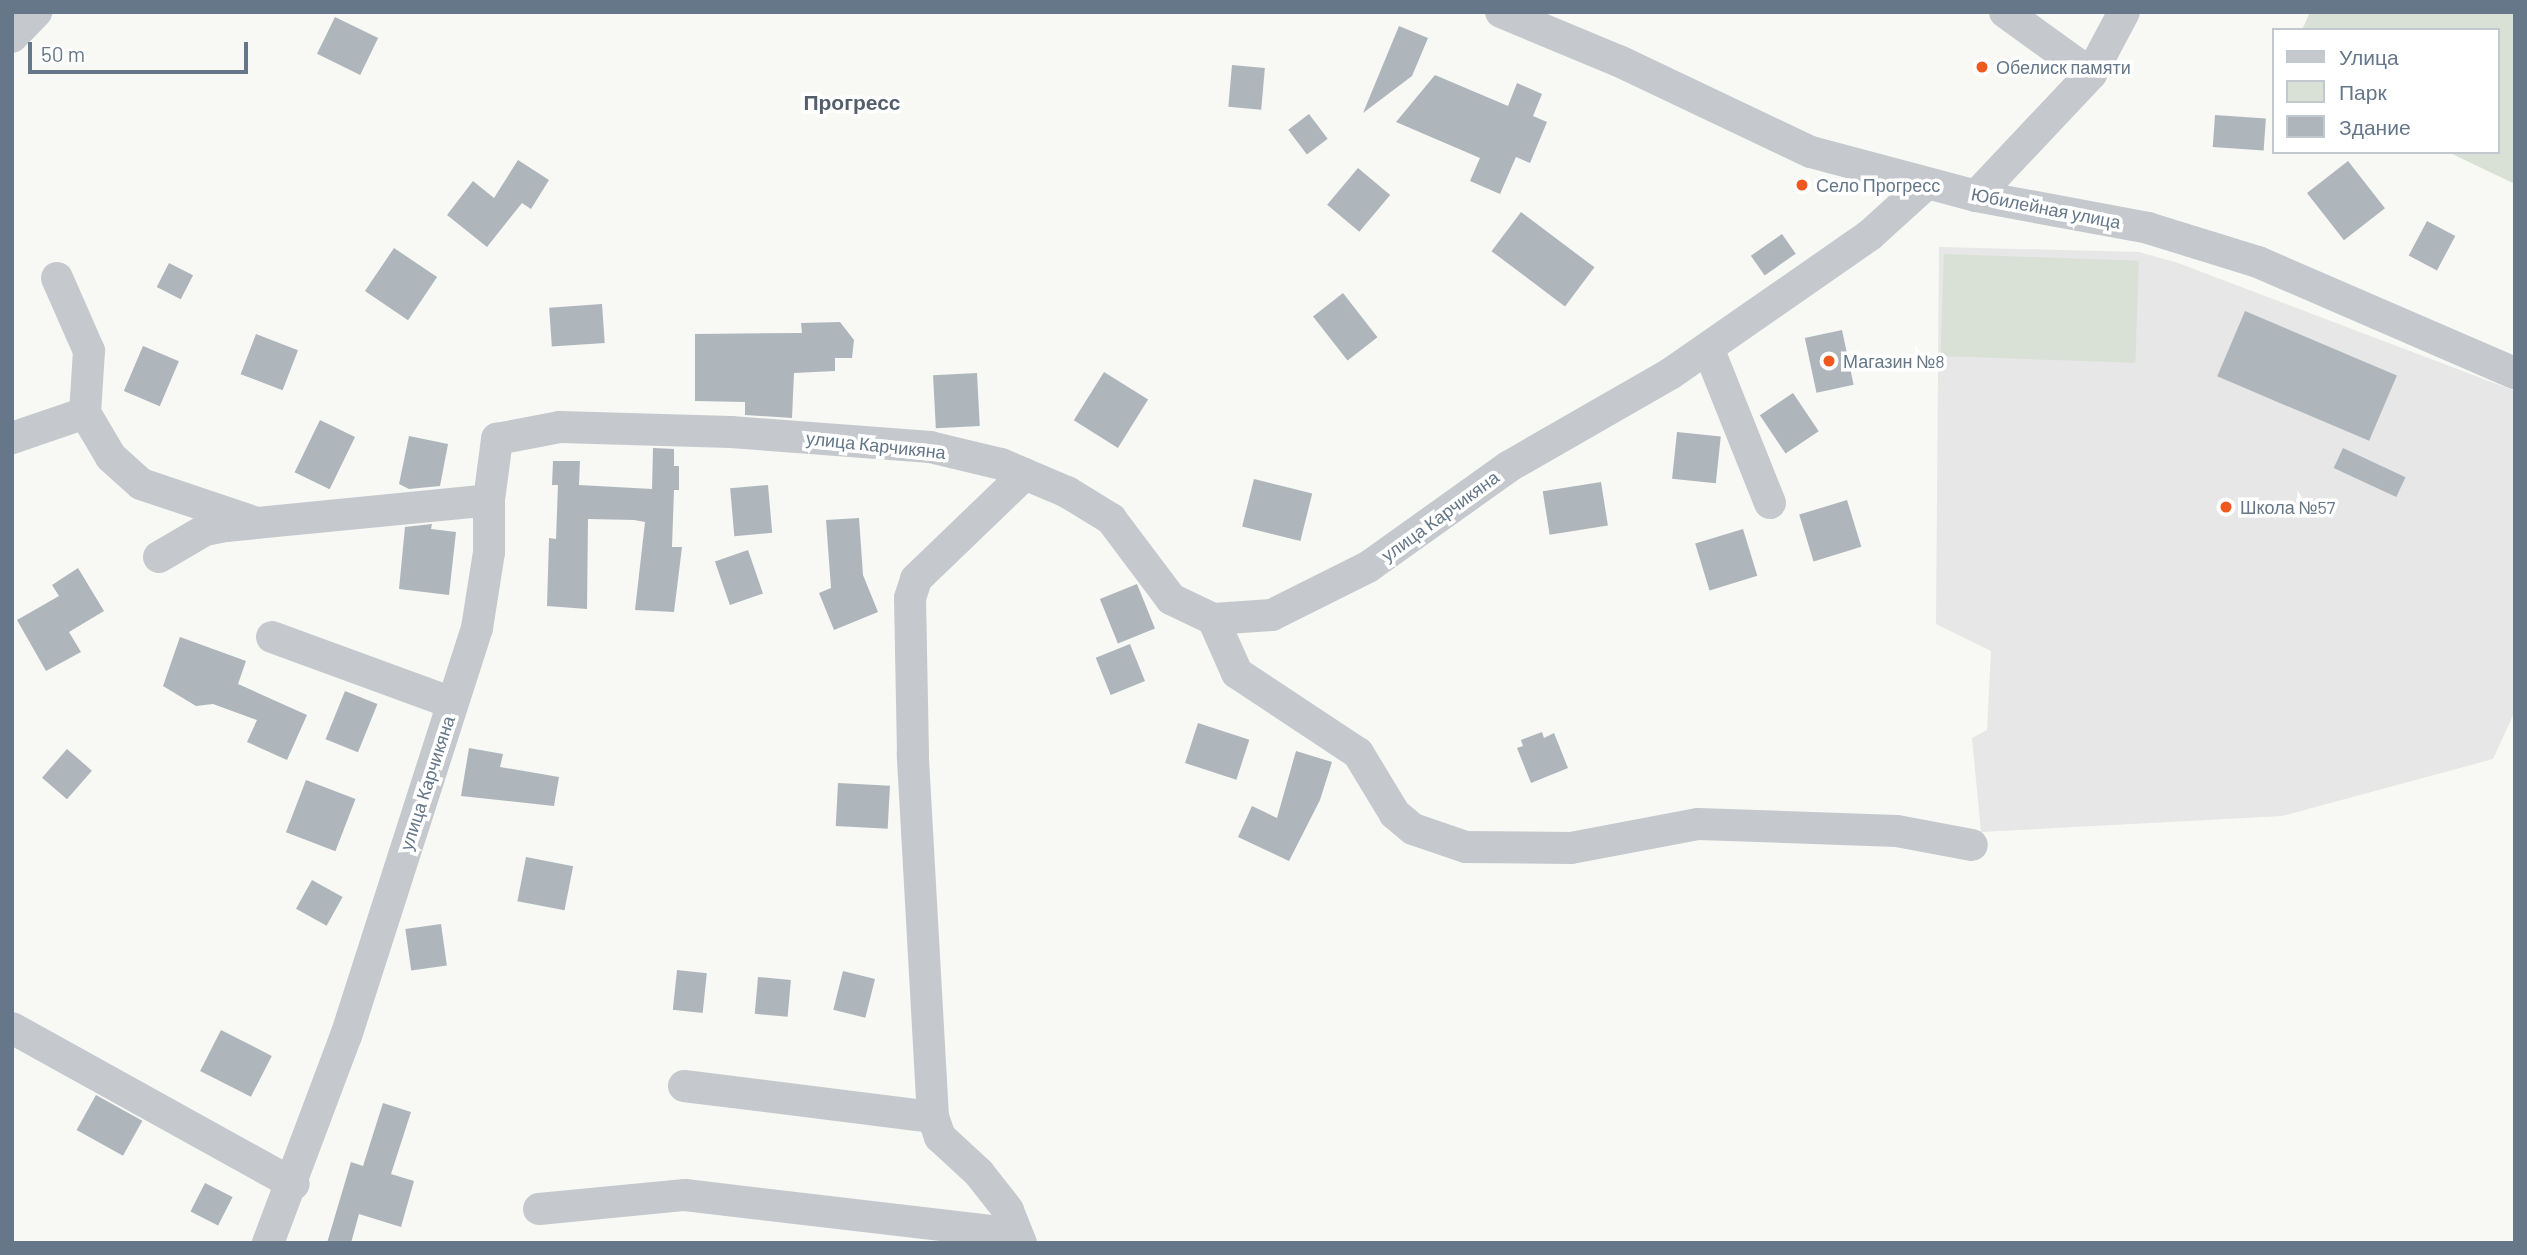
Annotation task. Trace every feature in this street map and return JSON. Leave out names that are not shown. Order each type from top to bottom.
[{"type":"street","points":[[12,37],[36,12]]},
{"type":"street","name":"Юбилейная улица","points":[[1501,12],[1619,61],[1811,152],[1976,196],[2148,228],[2258,262],[2515,373]]},
{"type":"street","points":[[2005,12],[2091,74]]},
{"type":"street","points":[[1976,196],[2091,74],[2124,12]]},
{"type":"street","name":"улица Карчикяна","points":[[268,1243],[294,1184],[346,1036],[477,628],[489,552],[489,500],[497,439],[560,427],[731,432],[930,447],[1025,474],[1068,492],[1111,519],[1171,599],[1213,619],[1272,615],[1368,568],[1508,467],[1708,348],[1870,235],[1926,184]]},
{"type":"street","points":[[57,278],[89,351],[85,413],[111,457],[141,484],[257,523]]},
{"type":"street","points":[[1708,348],[1770,503]]},
{"type":"street","points":[[12,438],[85,413]]},
{"type":"street","points":[[539,1209],[685,1195],[1019,1238],[1008,1210],[979,1173],[940,1137],[933,1117],[913,754],[911,598],[916,579],[1025,474]]},
{"type":"street","points":[[159,557],[205,530],[489,500]]},
{"type":"street","points":[[1213,619],[1237,673],[1358,752],[1395,814],[1413,829],[1466,847],[1570,848],[1698,824],[1897,831],[1972,845]]},
{"type":"street","points":[[272,637],[452,703]]},
{"type":"street","points":[[12,1028],[294,1184]]},
{"type":"street","points":[[684,1086],[933,1117]]},
{"type":"shaded area","name":"Школа №57","points":[[1939,247],[2139,252],[2178,263],[2515,391],[2515,711],[2493,759],[2282,816],[1981,832],[1972,738],[1987,730],[1991,651],[1936,624]]},
{"type":"green space","points":[[2310,12],[2515,12],[2515,184],[2452,154],[2499,154],[2499,28],[2303,28]]},
{"type":"green space","points":[[1944,254],[2139,261],[2135,363],[1940,356]]},
{"type":"building","points":[[335,17],[378,38],[360,75],[317,54]]},
{"type":"building","points":[[1399,26],[1428,38],[1412,76],[1363,113]]},
{"type":"building","points":[[1232,65],[1265,68],[1261,110],[1228,107]]},
{"type":"building","points":[[1435,75],[1508,106],[1517,83],[1542,94],[1533,116],[1547,122],[1530,163],[1516,157],[1500,194],[1470,181],[1480,158],[1396,122]]},
{"type":"building","points":[[1309,114],[1328,139],[1307,154],[1288,130]]},
{"type":"building","points":[[2215,115],[2266,119],[2264,150],[2213,147]]},
{"type":"building","points":[[518,160],[549,180],[531,209],[522,203],[487,247],[447,215],[473,181],[494,198]]},
{"type":"building","points":[[2348,161],[2385,208],[2344,240],[2307,193]]},
{"type":"building","points":[[1358,168],[1390,195],[1359,232],[1327,205]]},
{"type":"building","points":[[1521,212],[1594,267],[1565,307],[1492,251]]},
{"type":"building","points":[[2427,221],[2455,236],[2437,270],[2409,255]]},
{"type":"building","points":[[1782,234],[1796,254],[1765,275],[1751,256]]},
{"type":"building","points":[[394,248],[437,277],[408,320],[365,291]]},
{"type":"building","points":[[169,263],[193,275],[181,299],[157,287]]},
{"type":"building","points":[[1343,293],[1377,337],[1348,361],[1313,316]]},
{"type":"building","points":[[602,304],[605,343],[552,347],[549,308]]},
{"type":"building","points":[[2245,311],[2397,375],[2369,441],[2217,376]]},
{"type":"building","points":[[840,322],[854,340],[852,358],[835,358],[835,371],[794,373],[792,418],[745,415],[745,402],[695,401],[695,334],[802,333],[801,323]]},
{"type":"building","name":"Магазин №8","points":[[1842,330],[1854,385],[1816,393],[1805,338]]},
{"type":"building","points":[[256,334],[298,350],[283,390],[241,374]]},
{"type":"building","points":[[143,346],[179,361],[160,406],[124,391]]},
{"type":"building","points":[[1104,372],[1148,400],[1118,448],[1074,420]]},
{"type":"building","points":[[977,373],[980,426],[936,428],[933,375]]},
{"type":"building","points":[[1793,393],[1819,431],[1786,454],[1760,415]]},
{"type":"building","points":[[320,420],[355,437],[330,489],[295,472]]},
{"type":"building","points":[[1677,432],[1721,437],[1716,483],[1672,479]]},
{"type":"building","points":[[409,436],[448,444],[440,486],[409,489],[399,484]]},
{"type":"building","points":[[653,448],[674,449],[674,466],[679,466],[679,490],[674,490],[672,547],[682,547],[674,612],[635,610],[645,522],[634,520],[588,519],[587,609],[547,606],[549,538],[556,539],[558,485],[552,485],[553,461],[580,461],[579,485],[652,489]]},
{"type":"building","points":[[2343,448],[2406,477],[2396,497],[2334,468]]},
{"type":"building","points":[[1254,479],[1312,494],[1300,541],[1242,527]]},
{"type":"building","points":[[1601,482],[1608,525],[1550,535],[1543,491]]},
{"type":"building","points":[[768,485],[772,533],[734,536],[730,488]]},
{"type":"building","points":[[1847,500],[1861,547],[1814,561],[1799,515]]},
{"type":"building","points":[[859,518],[863,575],[878,612],[834,630],[819,593],[831,588],[826,520]]},
{"type":"building","points":[[432,524],[431,529],[456,532],[449,595],[399,589],[405,527]]},
{"type":"building","points":[[1743,529],[1757,576],[1710,590],[1695,544]]},
{"type":"building","points":[[748,550],[763,593],[730,605],[715,561]]},
{"type":"building","points":[[78,568],[104,611],[69,632],[81,652],[46,671],[17,620],[59,596],[52,585]]},
{"type":"building","points":[[1137,584],[1155,629],[1118,643],[1100,599]]},
{"type":"building","points":[[180,637],[246,661],[238,684],[307,715],[287,760],[247,742],[257,720],[213,704],[196,706],[163,686]]},
{"type":"building","points":[[1130,644],[1145,681],[1111,695],[1096,658]]},
{"type":"building","points":[[345,691],[377,704],[358,752],[326,739]]},
{"type":"building","points":[[1198,723],[1249,740],[1236,780],[1185,763]]},
{"type":"building","points":[[1542,732],[1544,738],[1554,733],[1568,768],[1531,783],[1517,748],[1523,746],[1521,740]]},
{"type":"building","points":[[469,748],[503,754],[500,767],[559,777],[554,806],[461,796]]},
{"type":"building","points":[[67,749],[92,771],[67,799],[42,778]]},
{"type":"building","points":[[1296,751],[1332,762],[1320,800],[1289,861],[1238,837],[1252,806],[1277,818]]},
{"type":"building","points":[[306,780],[355,799],[335,851],[286,832]]},
{"type":"building","points":[[838,783],[890,786],[888,829],[836,826]]},
{"type":"building","points":[[526,857],[573,866],[565,910],[517,901]]},
{"type":"building","points":[[312,880],[343,897],[327,926],[296,909]]},
{"type":"building","points":[[441,924],[447,966],[411,971],[405,929]]},
{"type":"building","points":[[677,970],[707,973],[703,1013],[673,1010]]},
{"type":"building","points":[[843,971],[875,979],[865,1018],[833,1010]]},
{"type":"building","points":[[758,977],[791,980],[788,1017],[755,1014]]},
{"type":"building","points":[[221,1030],[272,1056],[251,1097],[200,1071]]},
{"type":"building","points":[[96,1095],[142,1121],[123,1156],[77,1130]]},
{"type":"building","points":[[383,1103],[411,1112],[391,1174],[414,1181],[401,1227],[359,1214],[351,1243],[327,1243],[351,1162],[363,1166]]},
{"type":"building","points":[[205,1183],[233,1197],[218,1226],[190,1212]]},
{"type":"place","name":"Обелиск памяти","points":[[1982,67]]},
{"type":"place","name":"Село Прогресс","points":[[1802,185]]},
{"type":"place","name":"Магазин №8","points":[[1829,361]]},
{"type":"place","name":"Школа №57","points":[[2226,507]]},
{"type":"district","name":"Прогресс","points":[[852,102]]}]
